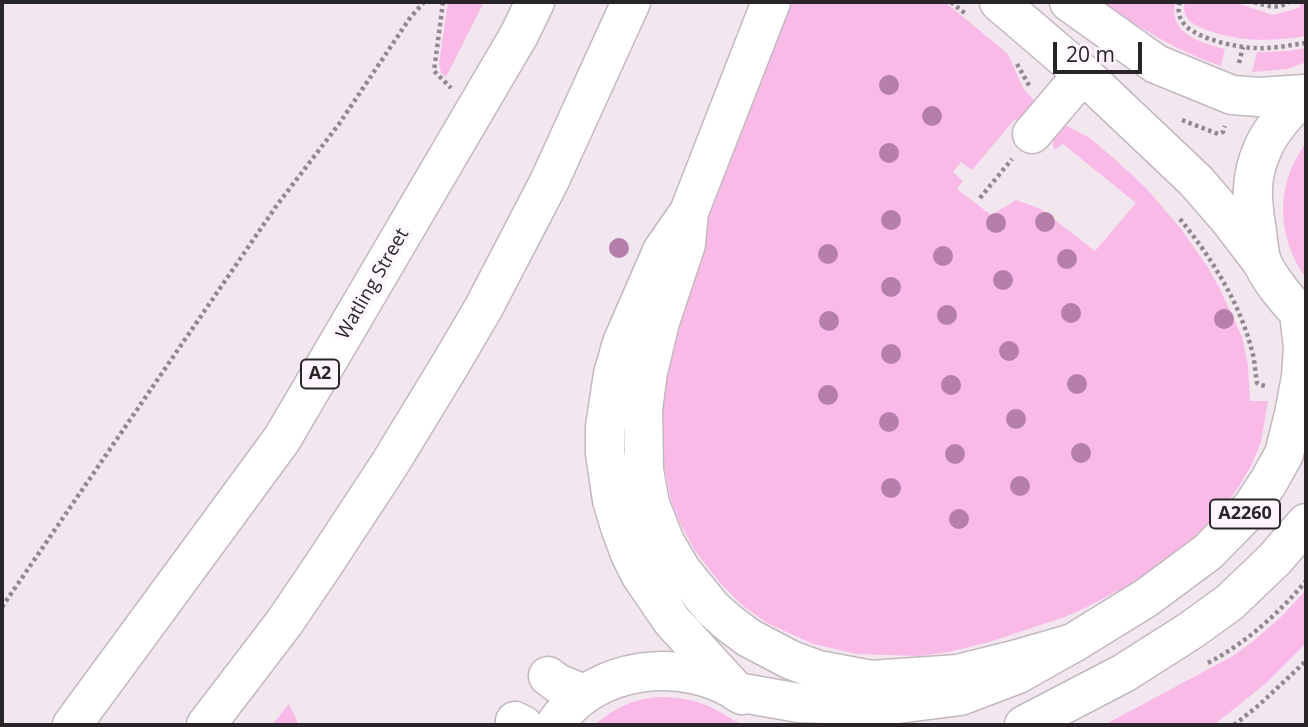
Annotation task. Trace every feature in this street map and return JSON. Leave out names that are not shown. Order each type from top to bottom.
[{"type":"main road","name":"Watling Street","points":[[72,725],[282,439],[519,35],[535,2]]},
{"type":"main road","points":[[206,725],[299,601],[389,465],[450,365],[484,307],[549,181],[631,2]]},
{"type":"main road","points":[[737,692],[672,621],[640,574],[630,554],[614,509],[605,453],[605,427],[612,374],[622,343],[662,251],[689,212],[771,2]]},
{"type":"main road","points":[[999,2],[1083,74],[1196,181],[1228,218],[1280,290],[1303,315]]},
{"type":"main road","points":[[1069,2],[1156,64],[1232,95],[1259,97],[1306,94]]},
{"type":"main road","points":[[1032,134],[1083,74]]},
{"type":"main road","points":[[1261,261],[1251,197],[1254,175],[1263,147],[1283,118],[1306,94]]},
{"type":"main road","points":[[689,212],[687,244],[660,322],[648,372],[643,409],[644,470],[650,504],[665,542],[682,571],[712,608],[749,638],[791,660],[818,670],[872,680],[958,674],[1073,643]]},
{"type":"main road","name":"A2260","points":[[737,692],[799,703],[882,706],[960,696],[1018,674],[1146,598],[1208,552],[1252,507],[1284,454],[1300,387],[1303,315]]},
{"type":"main road","name":"A2260","points":[[1024,725],[1124,673],[1190,631],[1230,602],[1266,568],[1306,523]]},
{"type":"main road","points":[[555,725],[584,694],[605,683],[628,675],[659,671],[704,676],[719,681],[783,725]]},
{"type":"main road","points":[[548,676],[557,683],[584,694]]},
{"type":"path","points":[[2,607],[277,205],[339,124],[410,18],[424,2]]},
{"type":"path","points":[[443,2],[433,71],[475,110]]},
{"type":"path","points":[[1180,2],[1178,11],[1186,26],[1218,41],[1255,48],[1306,43]]},
{"type":"path","points":[[1254,2],[1273,7],[1289,2]]},
{"type":"path","points":[[980,198],[1032,134]]},
{"type":"path","points":[[1173,210],[1207,256],[1231,298],[1249,340],[1257,383],[1300,387]]},
{"type":"path","points":[[1234,725],[1306,661]]},
{"type":"shaded area","points":[[448,2],[484,2],[446,77],[441,73],[439,63]]},
{"type":"shaded area","points":[[791,2],[945,2],[1008,54],[1024,90],[1035,101],[1018,122],[1015,119],[972,170],[961,162],[953,172],[963,181],[957,189],[991,215],[1016,200],[1041,209],[1095,251],[1136,203],[1063,144],[1054,150],[1056,129],[1067,126],[1090,138],[1147,189],[1181,229],[1207,266],[1242,337],[1248,365],[1250,401],[1268,401],[1261,442],[1251,466],[1226,505],[1192,539],[1129,585],[1065,617],[989,642],[919,656],[857,654],[813,644],[767,623],[743,606],[720,583],[695,551],[671,501],[662,454],[661,391],[700,241]]},
{"type":"shaded area","points":[[1101,2],[1175,2],[1174,13],[1182,30],[1197,40],[1225,49],[1221,66],[1144,30]]},
{"type":"shaded area","points":[[1185,2],[1234,2],[1273,15],[1299,8],[1301,2],[1306,2],[1306,36],[1255,40],[1216,33],[1199,27],[1188,19],[1184,12]]},
{"type":"shaded area","points":[[1306,48],[1306,62],[1287,69],[1252,72],[1257,52]]},
{"type":"shaded area","points":[[1306,143],[1306,278],[1289,245],[1283,210],[1289,176]]},
{"type":"shaded area","points":[[1306,590],[1306,643],[1264,685],[1214,725],[1104,725],[1231,657],[1282,616]]},
{"type":"shaded area","points":[[661,697],[704,704],[742,725],[594,725],[625,705],[642,699]]},
{"type":"shaded area","points":[[289,704],[299,725],[272,725]]}]
